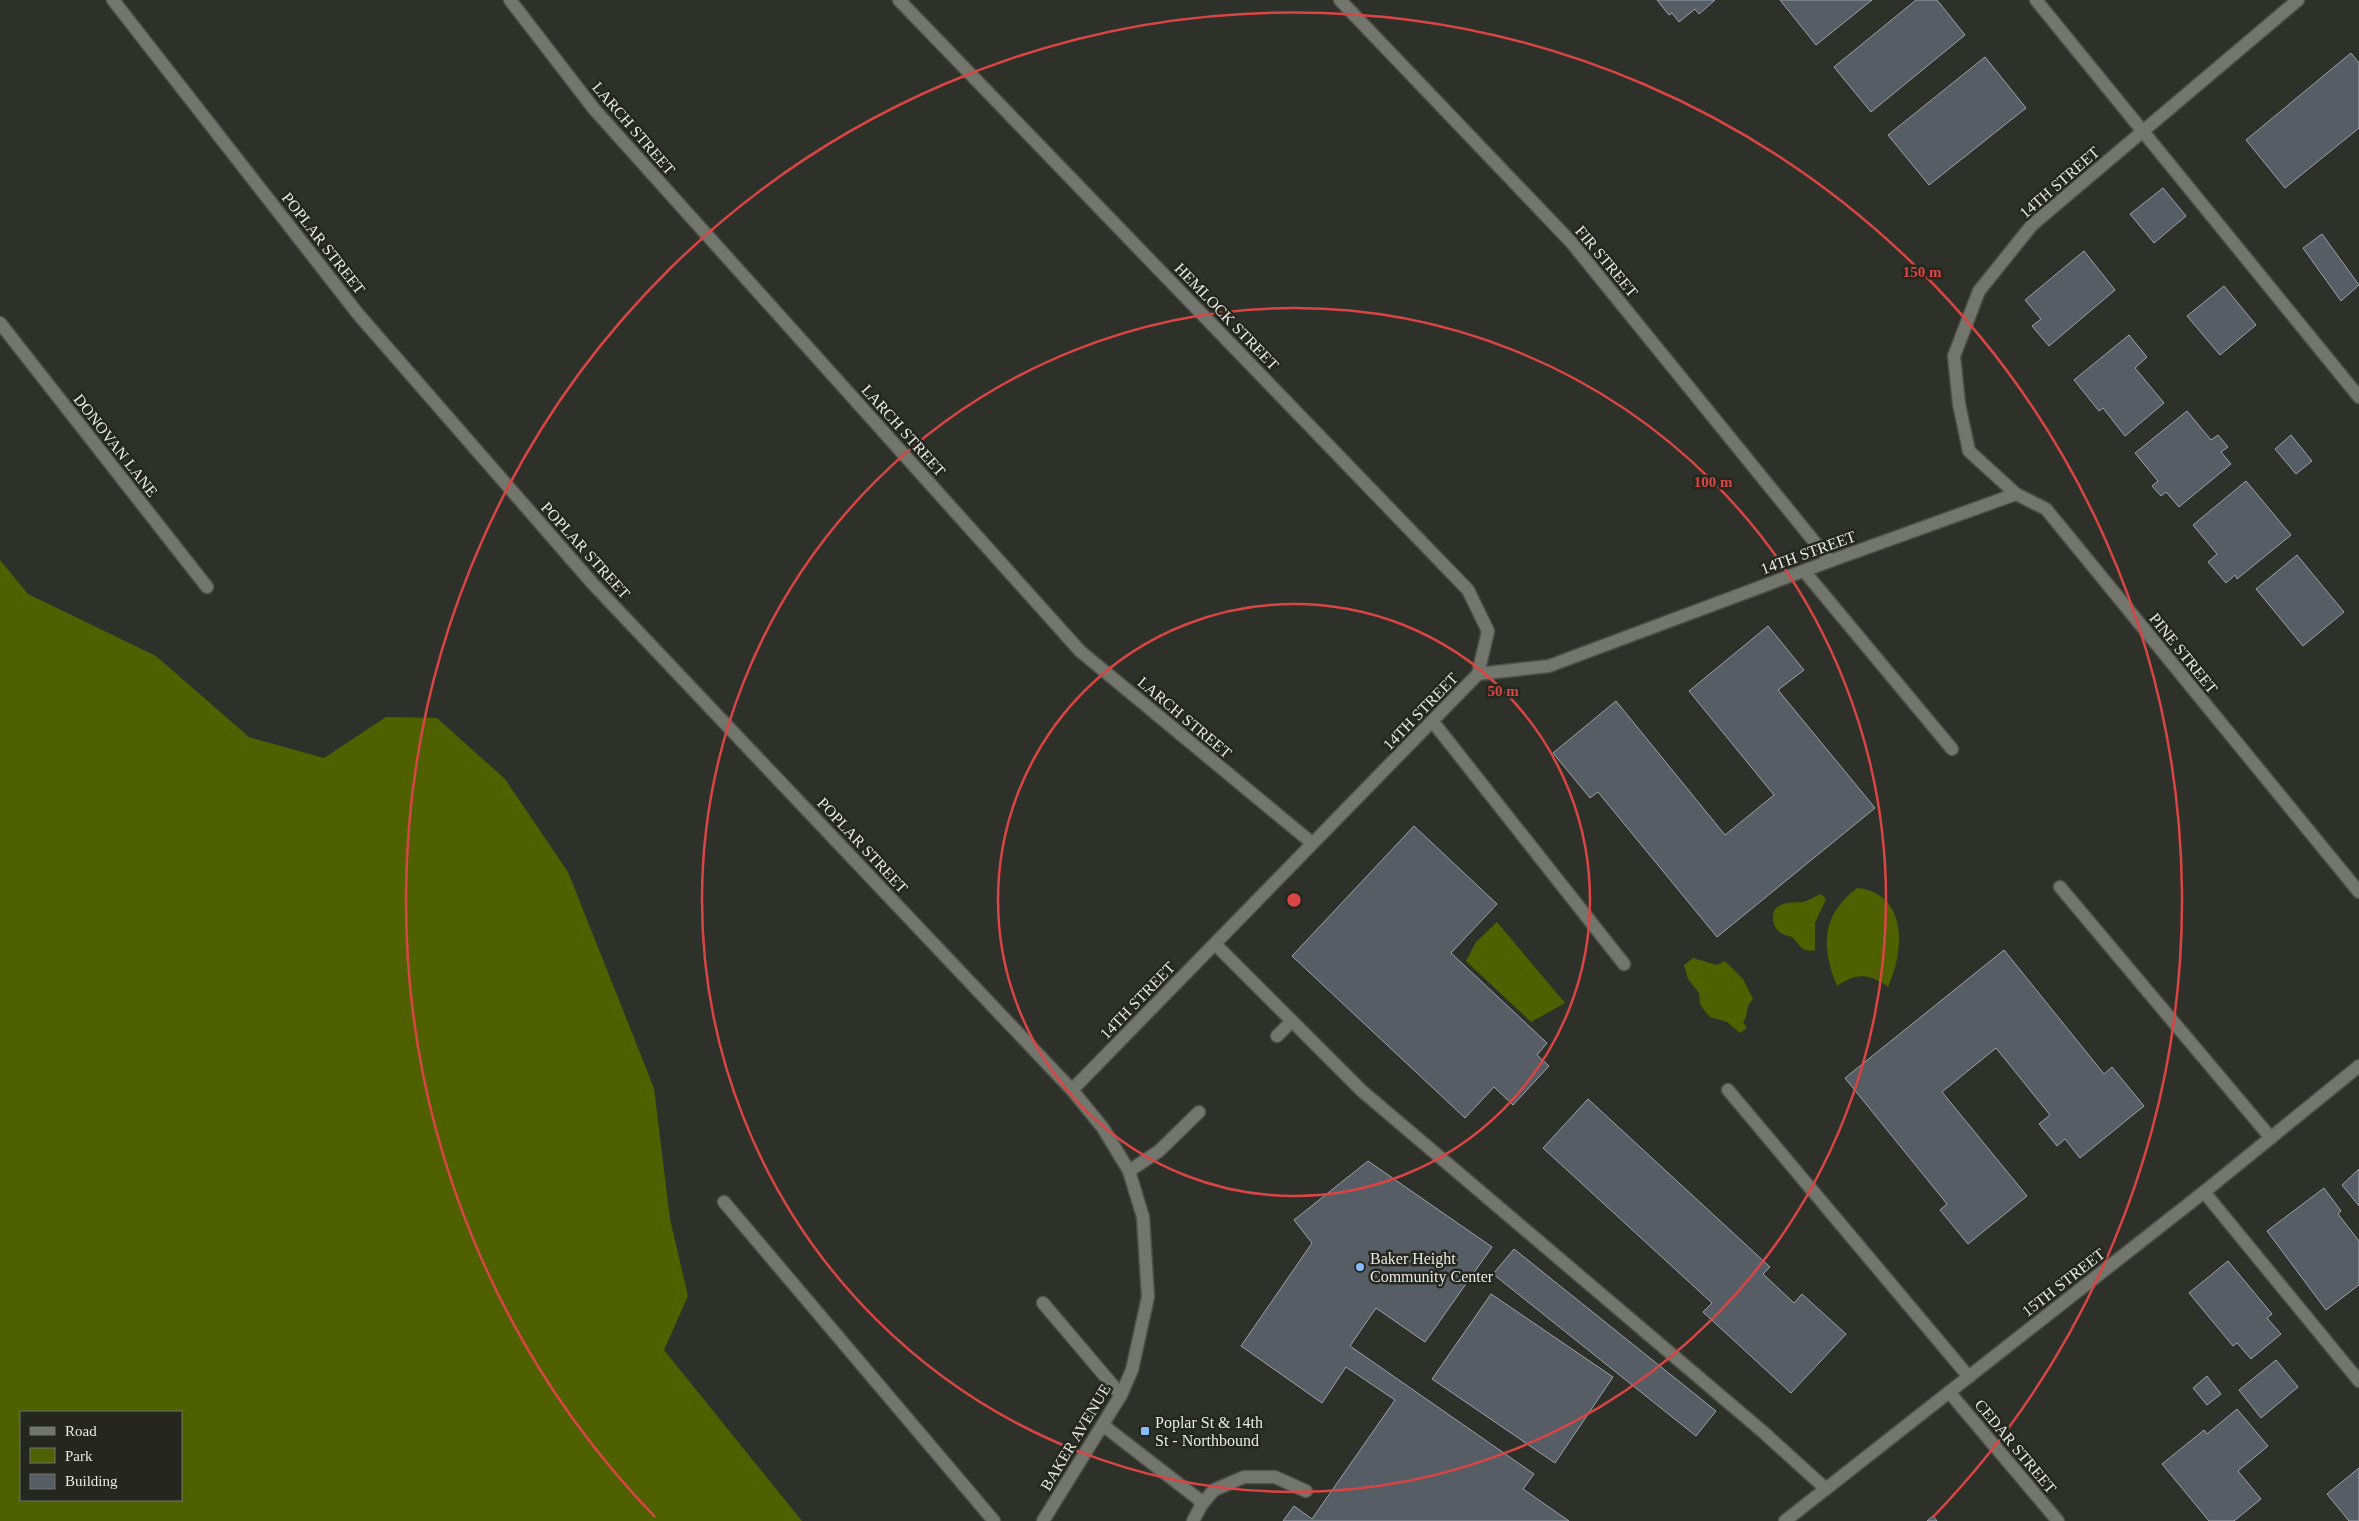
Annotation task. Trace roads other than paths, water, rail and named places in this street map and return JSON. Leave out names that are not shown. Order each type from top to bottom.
[{"type":"street","name":"POPLAR STREET","points":[[113,0],[358,314],[593,584],[1072,1090]]},
{"type":"street","name":"LARCH STREET","points":[[510,0],[594,109],[1080,651],[1312,843]]},
{"type":"street","name":"HEMLOCK STREET","points":[[899,0],[1468,590],[1488,631],[1478,674]]},
{"type":"street","name":"FIR STREET","points":[[1340,0],[1571,242],[1830,561]]},
{"type":"street","points":[[2036,0],[2359,397]]},
{"type":"street","name":"14TH STREET","points":[[1970,451],[1959,404],[1954,356],[1979,291],[2032,225],[2298,0]]},
{"type":"street","name":"DONOVAN LANE","points":[[0,323],[207,587]]},
{"type":"street","name":"PINE STREET","points":[[1970,451],[2016,494],[2046,509],[2359,892]]},
{"type":"street","name":"14TH STREET","points":[[1072,1090],[1478,674],[1550,666],[1830,561],[2016,494]]},
{"type":"street","points":[[1804,571],[1952,749]]},
{"type":"street","points":[[1432,722],[1624,964]]},
{"type":"street","points":[[2060,887],[2271,1138]]},
{"type":"street","points":[[1215,944],[1362,1091],[1762,1431],[1826,1489]]},
{"type":"street","points":[[1277,1036],[1292,1021]]},
{"type":"street","name":"15TH STREET","points":[[1785,1521],[2204,1192],[2359,1066]]},
{"type":"street","name":"BAKER AVENUE","points":[[1043,1521],[1104,1426],[1121,1395],[1132,1370],[1148,1297],[1143,1218],[1130,1171],[1103,1128],[1072,1090]]},
{"type":"street","points":[[1728,1090],[1969,1377]]},
{"type":"street","points":[[1130,1171],[1159,1151],[1199,1112]]},
{"type":"street","points":[[2204,1192],[2359,1381]]},
{"type":"street","points":[[724,1202],[994,1521]]},
{"type":"street","points":[[1043,1303],[1121,1395]]},
{"type":"street","name":"CEDAR STREET","points":[[1949,1392],[2058,1521]]},
{"type":"street","points":[[1104,1426],[1198,1498],[1202,1504]]},
{"type":"street","points":[[1193,1521],[1202,1504],[1214,1490],[1244,1477],[1275,1477],[1306,1492]]},
{"type":"place","name":"Baker Height Community Center","points":[[1360,1267]]},
{"type":"place","name":"Poplar St & 14th St - Northbound","points":[[1145,1431]]}]
